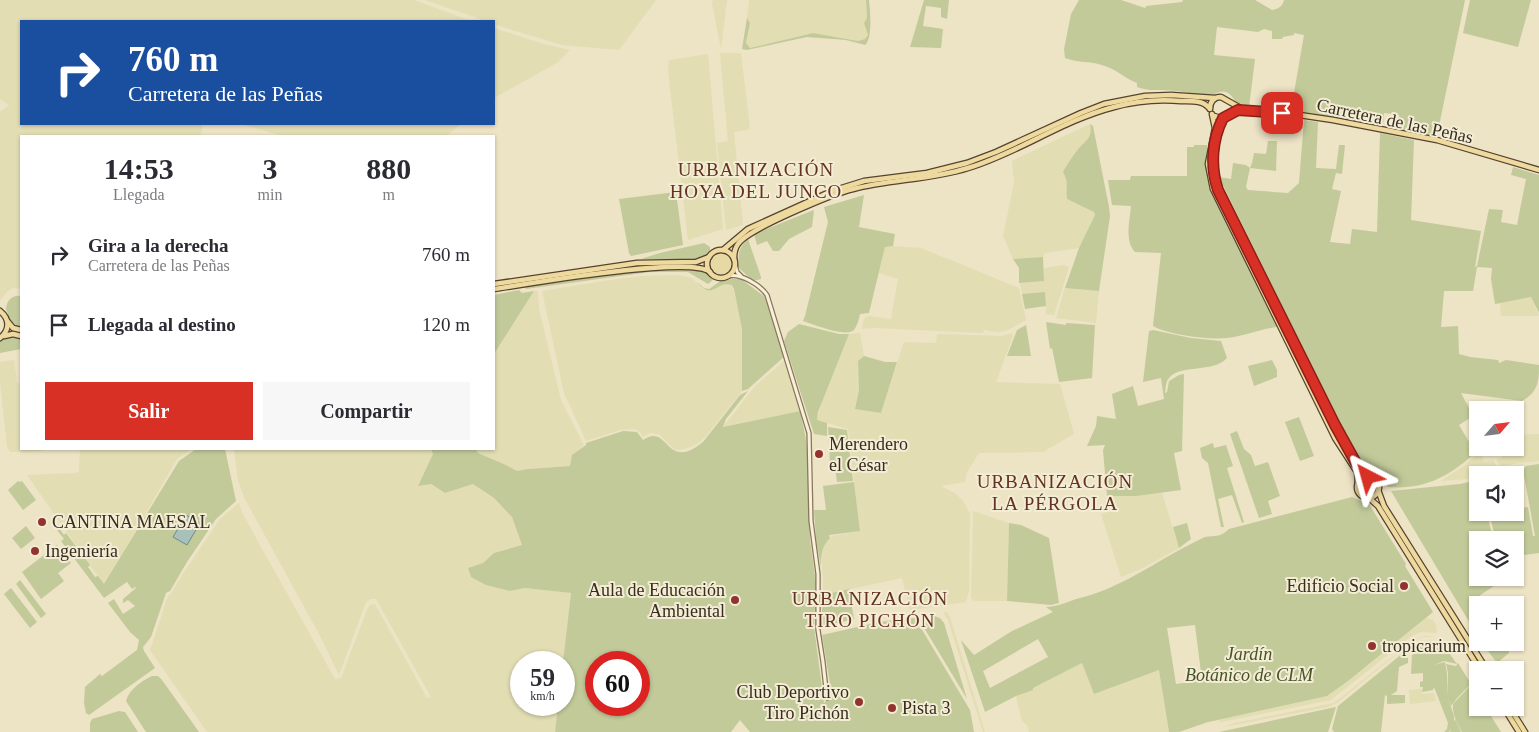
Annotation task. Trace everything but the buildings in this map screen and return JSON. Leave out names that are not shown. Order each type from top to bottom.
[{"type":"main road","points":[[495,284],[637,263],[696,262],[723,250],[748,229],[832,191],[864,181],[927,173],[967,164],[1104,104],[1136,97],[1160,95],[1221,97],[1244,110]]},
{"type":"main road","points":[[1215,98],[1210,103],[1215,128],[1208,164],[1213,190],[1335,438],[1356,470],[1358,476],[1357,488],[1360,495],[1373,500],[1378,506],[1474,661]]},
{"type":"main road","points":[[495,289],[638,268],[697,267],[707,269],[718,278],[728,276],[734,270],[736,246],[751,232],[851,189],[927,178],[968,168],[1009,152],[1102,110],[1126,104],[1156,100],[1185,101],[1203,102],[1210,108]]},
{"type":"main road","points":[[1229,101],[1231,109],[1223,120],[1214,146],[1214,178],[1218,190],[1342,438],[1360,469],[1368,477],[1377,481],[1384,506],[1480,661]]},
{"type":"main road","points":[[1223,120],[1238,110],[1244,110]]},
{"type":"main road","name":"Carretera de las Peñas","points":[[1244,110],[1365,125],[1437,140],[1539,170]]},
{"type":"main road","points":[[1212,114],[1223,120]]},
{"type":"main road","points":[[723,250],[730,253],[734,261]]},
{"type":"main road","points":[[709,257],[708,265],[710,272]]},
{"type":"main road","points":[[0,311],[14,328],[20,330]]},
{"type":"main road","points":[[0,338],[6,332],[7,320]]},
{"type":"main road","points":[[0,338],[8,334],[20,336]]},
{"type":"main road","points":[[1358,483],[1363,478],[1368,477]]},
{"type":"main road","points":[[1369,498],[1375,496],[1378,490]]},
{"type":"main road","points":[[1509,716],[1519,732]]},
{"type":"main road","points":[[1515,716],[1526,732]]},
{"type":"street","points":[[734,261],[737,272],[764,291],[769,298],[809,433],[810,521],[818,574],[818,630],[827,698]]},
{"type":"street","points":[[728,276],[741,276]]},
{"type":"green space","points":[[0,0],[414,0],[468,20],[20,20],[20,125],[202,125],[201,135],[20,135],[20,289],[13,288],[0,300],[0,112],[9,105],[0,99]]},
{"type":"green space","points":[[425,0],[656,0],[619,50],[562,45],[495,24],[495,20],[483,20]]},
{"type":"green space","points":[[713,0],[727,0],[721,49],[712,3]]},
{"type":"green space","points":[[749,0],[866,0],[867,19],[864,22],[868,33],[867,38],[858,41],[813,33],[750,48],[746,43],[750,24],[747,18]]},
{"type":"green space","points":[[866,0],[869,0],[870,24],[868,42],[865,45],[846,40],[807,37],[747,50],[742,49],[747,18],[750,23],[746,43],[750,48],[813,33],[858,41],[865,39],[868,35],[864,23],[867,18]]},
{"type":"green space","points":[[924,0],[949,0],[947,19],[941,17],[941,8],[926,6],[923,26],[943,29],[941,48],[910,47]]},
{"type":"green space","points":[[1079,0],[1121,0],[1145,8],[1146,6],[1182,2],[1183,0],[1255,0],[1272,10],[1280,7],[1284,0],[1465,0],[1438,131],[1434,137],[1400,130],[1399,115],[1384,113],[1383,126],[1291,110],[1304,35],[1294,33],[1294,35],[1283,37],[1282,39],[1272,39],[1272,31],[1264,29],[1258,32],[1217,27],[1214,55],[1255,59],[1249,107],[1237,104],[1231,95],[1224,92],[1202,95],[1137,87],[1137,83],[1100,64],[1065,58],[1064,49],[1071,14]]},
{"type":"green space","points":[[1470,0],[1531,0],[1518,47],[1463,33]]},
{"type":"green space","points":[[495,28],[543,44],[570,50],[558,62],[495,97]]},
{"type":"green space","points":[[720,53],[741,53],[750,129],[734,132],[743,225],[726,230],[717,143],[728,141]]},
{"type":"green space","points":[[708,54],[723,229],[688,240],[668,71],[669,60]]},
{"type":"green space","points":[[1304,120],[1318,122],[1316,168],[1336,169],[1339,145],[1345,145],[1342,174],[1336,173],[1332,189],[1341,191],[1330,242],[1350,244],[1352,229],[1377,232],[1380,133],[1414,140],[1411,220],[1481,231],[1475,267],[1477,266],[1489,209],[1503,210],[1501,222],[1517,225],[1526,179],[1511,175],[1513,167],[1539,175],[1539,313],[1531,297],[1495,304],[1491,279],[1492,268],[1477,267],[1473,291],[1444,291],[1441,327],[1458,326],[1459,354],[1498,360],[1499,363],[1506,360],[1539,365],[1539,377],[1536,386],[1531,394],[1522,401],[1461,393],[1469,408],[1469,419],[1459,425],[1469,442],[1469,456],[1472,456],[1455,469],[1424,484],[1388,487],[1380,474],[1366,467],[1357,456],[1219,177],[1231,179],[1233,163],[1246,165],[1250,168],[1246,187],[1248,190],[1288,193],[1299,183]]},
{"type":"green space","points":[[1090,124],[1092,132],[1090,138],[1067,164],[1064,172],[1068,184],[1067,199],[1094,212],[1095,215],[1079,248],[1045,253],[1043,257],[1013,259],[1003,236],[1014,183],[1012,161]]},
{"type":"green space","points":[[1090,124],[1093,126],[1110,216],[1099,291],[1065,288],[1079,248],[1095,215],[1094,212],[1067,199],[1067,183],[1063,172],[1079,148],[1089,138],[1091,132]]},
{"type":"green space","points":[[244,125],[460,125],[447,135],[280,135]]},
{"type":"green space","points":[[1268,141],[1277,141],[1276,171],[1250,168],[1254,153],[1266,154]]},
{"type":"green space","points":[[1194,145],[1207,145],[1207,175],[1211,190],[1277,327],[1233,337],[1219,338],[1178,334],[1153,326],[1161,253],[1135,252],[1129,236],[1131,206],[1112,205],[1108,180],[1130,180],[1131,176],[1187,176],[1187,147],[1194,147]]},
{"type":"green space","points":[[676,192],[683,245],[631,256],[619,199]]},
{"type":"green space","points":[[864,195],[859,227],[895,234],[893,246],[885,247],[869,313],[860,314],[854,330],[850,332],[837,331],[803,321],[828,222],[824,207]]},
{"type":"green space","points":[[814,210],[812,227],[789,239],[779,251],[773,251],[767,241],[757,245],[754,234]]},
{"type":"green space","points":[[748,239],[761,277],[761,279],[753,281],[739,268],[739,252]]},
{"type":"green space","points":[[704,243],[710,247],[710,251],[696,259],[641,259],[660,253]]},
{"type":"green space","points":[[885,247],[921,248],[1019,288],[1026,320],[1008,330],[999,332],[984,330],[983,333],[862,329],[864,319],[868,316],[891,319],[898,279],[879,273]]},
{"type":"green space","points":[[1043,257],[1044,281],[1019,283],[1019,268],[1013,259]]},
{"type":"green space","points":[[1064,265],[1069,267],[1054,315],[1046,314],[1045,292],[1022,294],[1020,283],[1044,281],[1044,268]]},
{"type":"green space","points":[[661,269],[699,269],[706,271],[714,279],[708,284],[688,272],[650,272],[526,289],[525,287],[629,272]]},
{"type":"green space","points":[[678,275],[692,278],[704,290],[708,291],[727,284],[732,285],[742,329],[742,391],[705,437],[697,444],[688,448],[674,449],[659,434],[650,433],[643,437],[635,429],[620,430],[586,441],[564,393],[542,291],[642,276]]},
{"type":"green space","points":[[741,279],[765,297],[785,356],[748,389],[742,391],[742,329],[734,289],[732,285],[727,284],[707,290],[702,288],[697,282],[704,288],[709,289],[719,282]]},
{"type":"green space","points":[[1065,288],[1099,291],[1096,323],[1056,318]]},
{"type":"green space","points":[[519,290],[522,293],[534,291],[495,352],[495,295]]},
{"type":"green space","points":[[534,291],[538,291],[539,309],[561,400],[584,445],[573,455],[570,466],[517,471],[478,453],[476,450],[495,450],[495,352]]},
{"type":"green space","points":[[1045,292],[1046,306],[1025,309],[1022,294]]},
{"type":"green space","points":[[15,296],[20,296],[20,327],[11,322],[6,309],[7,303]]},
{"type":"green space","points":[[1531,297],[1539,316],[1501,316],[1500,303]]},
{"type":"green space","points":[[1046,322],[1066,325],[1066,323],[1095,325],[1092,378],[1059,382],[1052,348],[1050,349]]},
{"type":"green space","points":[[799,324],[839,334],[849,334],[818,412],[817,420],[827,423],[827,436],[814,434],[784,341],[788,332]]},
{"type":"green space","points":[[1026,325],[1031,356],[1007,356],[1017,330]]},
{"type":"green space","points":[[1153,330],[1191,338],[1221,341],[1227,358],[1221,363],[1214,365],[1181,371],[1174,374],[1167,381],[1165,393],[1167,392],[1169,381],[1184,374],[1182,451],[1174,453],[1181,490],[1136,496],[1107,496],[1103,450],[1105,445],[1087,446],[1096,426],[1097,416],[1116,419],[1112,394],[1133,386],[1138,406],[1164,399],[1161,378],[1143,382],[1149,331]]},
{"type":"green space","points":[[860,333],[864,356],[858,361],[859,389],[855,409],[881,413],[904,342],[936,343],[937,334],[1002,336],[1012,333],[1013,336],[996,382],[1060,384],[1074,434],[1043,452],[979,453],[967,472],[965,482],[941,486],[956,494],[964,502],[970,514],[969,591],[966,602],[910,610],[902,578],[823,595],[821,552],[826,542],[832,536],[860,531],[848,429],[817,420],[822,401],[849,334]]},
{"type":"green space","points":[[8,337],[20,338],[20,349],[0,353],[0,341]]},
{"type":"green space","points":[[864,356],[885,362],[897,362],[881,413],[855,409],[859,390],[858,361]]},
{"type":"green space","points":[[14,360],[17,383],[20,383],[20,450],[43,451],[10,452],[7,447],[0,381],[0,362]]},
{"type":"green space","points":[[785,360],[800,411],[723,427],[755,386]]},
{"type":"green space","points":[[1272,360],[1277,370],[1277,377],[1254,386],[1248,366]]},
{"type":"green space","points":[[748,391],[726,419],[723,427],[800,411],[808,455],[810,540],[816,583],[814,627],[824,703],[832,696],[822,635],[879,622],[915,618],[970,710],[974,732],[750,732],[740,720],[731,732],[555,732],[557,716],[575,716],[575,651],[564,651],[571,593],[525,588],[510,591],[486,585],[471,577],[468,568],[483,563],[494,553],[522,545],[512,517],[494,498],[473,484],[445,493],[431,484],[418,486],[433,454],[431,450],[476,450],[478,453],[517,471],[570,466],[572,455],[586,445],[586,443],[623,431],[637,432],[643,440],[651,436],[658,437],[674,450],[681,452],[691,450],[703,442],[740,395]]},
{"type":"green space","points":[[1299,417],[1314,456],[1300,461],[1285,422]]},
{"type":"green space","points":[[828,427],[847,430],[853,481],[837,482],[835,467],[830,464]]},
{"type":"green space","points":[[1237,431],[1244,449],[1251,455],[1255,466],[1268,462],[1280,496],[1268,501],[1272,514],[1259,518],[1230,434]]},
{"type":"green space","points":[[1539,434],[1539,461],[1500,466],[1496,460],[1502,456],[1524,456],[1524,435]]},
{"type":"green space","points":[[1213,443],[1214,448],[1226,445],[1233,466],[1227,468],[1244,522],[1242,523],[1232,495],[1218,499],[1224,527],[1221,527],[1208,463],[1202,458],[1200,448]]},
{"type":"green space","points":[[80,450],[190,450],[177,459],[104,585],[27,475],[79,472]]},
{"type":"green space","points":[[195,450],[225,450],[236,501],[216,519],[170,591],[166,593],[151,637],[143,647],[155,668],[89,715],[86,713],[84,703],[85,687],[100,674],[102,676],[137,650],[139,640],[130,632],[108,603],[114,599],[123,614],[135,606],[128,600],[123,603],[123,599],[136,588],[132,589],[127,582],[104,598],[61,541],[64,539],[57,530],[59,528],[64,535],[66,533],[90,565],[88,567],[95,577],[98,576],[104,584],[179,461]]},
{"type":"green space","points":[[234,450],[431,450],[433,454],[431,484],[445,493],[473,484],[494,498],[512,517],[522,545],[494,553],[483,563],[468,568],[471,577],[510,591],[525,588],[571,593],[564,651],[510,651],[510,716],[557,716],[555,732],[207,732],[150,650],[168,596],[220,519],[239,503],[256,538],[335,679],[341,678],[367,610],[370,605],[375,604],[427,698],[431,697],[376,599],[366,602],[339,675],[319,634],[245,499],[238,481]]},
{"type":"green space","points":[[1475,456],[1482,456],[1484,462],[1493,460],[1496,466],[1469,466],[1469,479],[1441,481],[1464,466]]},
{"type":"green space","points":[[1539,464],[1539,553],[1524,555],[1524,531],[1494,531],[1491,521],[1524,521],[1524,508],[1528,507],[1533,536],[1535,536],[1524,476],[1526,466]]},
{"type":"green space","points":[[18,481],[22,481],[36,500],[23,510],[8,490]]},
{"type":"green space","points":[[854,482],[860,531],[829,535],[830,538],[822,551],[821,567],[816,539],[814,510],[826,510],[823,486]]},
{"type":"green space","points":[[1469,482],[1469,521],[1489,521],[1491,531],[1469,531],[1469,586],[1494,586],[1479,596],[1469,596],[1469,622],[1391,491]]},
{"type":"green space","points":[[1162,493],[1179,548],[1143,568],[1121,577],[1101,514],[1111,511],[1107,496],[1136,496]]},
{"type":"green space","name":"Jardín Botánico de CLM","points":[[1352,497],[1369,504],[1433,612],[1327,696],[1208,722],[1179,732],[1169,732],[1159,670],[1094,694],[1082,663],[1033,688],[1033,690],[1016,696],[985,712],[961,640],[974,655],[1012,631],[1053,612],[1046,607],[1059,605],[1097,593],[1128,579],[1205,537],[1220,535],[1229,529]],"holes":[[[1195,625],[1202,680],[1176,684],[1167,628]],[[1038,639],[1048,657],[990,688],[983,671]]]},
{"type":"green space","points":[[973,511],[1009,523],[1007,601],[974,601],[971,598]]},
{"type":"green space","points":[[1009,523],[1021,525],[1049,538],[1059,603],[1051,605],[1007,601]]},
{"type":"green space","points":[[1187,523],[1191,539],[1179,548],[1173,527]]},
{"type":"green space","points":[[26,526],[35,538],[21,549],[12,538]]},
{"type":"green space","points":[[57,545],[71,563],[58,573],[64,581],[41,599],[22,572]]},
{"type":"green space","points":[[20,580],[46,614],[41,618],[16,584]]},
{"type":"green space","points":[[11,588],[37,622],[30,628],[4,594]]},
{"type":"green space","points":[[849,589],[854,619],[821,627],[823,595]]},
{"type":"green space","points":[[946,611],[950,617],[985,732],[983,732],[948,620],[944,614]]},
{"type":"green space","points":[[934,616],[940,618],[944,623],[967,699],[920,621],[921,619]]},
{"type":"green space","name":"Jardín Botánico de CLM","points":[[1427,617],[1436,624],[1437,633],[1421,632],[1410,637],[1331,700],[1221,722],[1219,720],[1208,722],[1195,625],[1305,700],[1327,696]]},
{"type":"green space","points":[[1424,636],[1436,637],[1423,637],[1411,642],[1337,703],[1328,707],[1223,727],[1334,703],[1412,641]]},
{"type":"green space","points":[[1424,642],[1435,642],[1443,646],[1457,664],[1444,661],[1434,665],[1445,662],[1448,697],[1448,673],[1446,664],[1456,666],[1458,663],[1469,681],[1469,686],[1451,706],[1448,698],[1454,722],[1455,719],[1461,732],[1450,732],[1451,728],[1449,732],[1444,732],[1447,729],[1448,723],[1434,687],[1433,690],[1422,692],[1423,687],[1420,687],[1420,682],[1423,681],[1423,673],[1411,674],[1412,655],[1419,652],[1414,646]]},
{"type":"green space","points":[[1408,649],[1408,663],[1399,667],[1397,691],[1391,695],[1405,695],[1405,703],[1387,704],[1387,696],[1385,695],[1381,732],[1334,732],[1332,729],[1338,706]]},
{"type":"green space","points":[[1488,651],[1509,651],[1509,653],[1499,661],[1496,661]]},
{"type":"green space","points":[[1082,663],[1094,694],[1159,670],[1169,732],[1029,732],[1027,725],[1022,721],[1016,696]]},
{"type":"green space","points":[[152,676],[158,676],[162,680],[199,732],[146,732],[126,701],[133,689]]},
{"type":"green space","points":[[1469,687],[1469,716],[1491,716],[1501,732],[1462,732],[1455,718],[1453,704]]},
{"type":"green space","points":[[1422,689],[1422,694],[1434,693],[1436,701],[1410,704],[1409,690]]},
{"type":"green space","points":[[1336,707],[1328,732],[1219,732]]},
{"type":"green space","points":[[119,711],[125,712],[138,732],[90,732],[92,719]]},
{"type":"sand","points":[[721,253],[729,256],[732,264],[729,272],[721,275],[713,272],[710,264],[713,256]]},
{"type":"water","points":[[186,515],[200,523],[187,545],[173,537]]},
{"type":"place","name":"Merendero el César","points":[[819,454]]},
{"type":"place","name":"CANTINA MAESAL","points":[[42,522]]},
{"type":"place","name":"Ingeniería","points":[[35,551]]},
{"type":"place","name":"Edificio Social","points":[[1404,586]]},
{"type":"place","name":"Aula de Educación Ambiental","points":[[735,600]]},
{"type":"place","name":"tropicarium","points":[[1372,646]]},
{"type":"place","name":"Club Deportivo Tiro Pichón","points":[[859,702]]},
{"type":"place","name":"Pista 3","points":[[892,708]]},
{"type":"district","name":"URBANIZACIÓN HOYA DEL JUNCO","points":[[756,180]]},
{"type":"district","name":"URBANIZACIÓN LA PÉRGOLA","points":[[1055,492]]},
{"type":"district","name":"URBANIZACIÓN TIRO PICHÓN","points":[[870,609]]},
{"type":"route","points":[[1282,113],[1238,110],[1223,118],[1214,146],[1214,178],[1218,190],[1345,445],[1356,463],[1368,477]]}]
